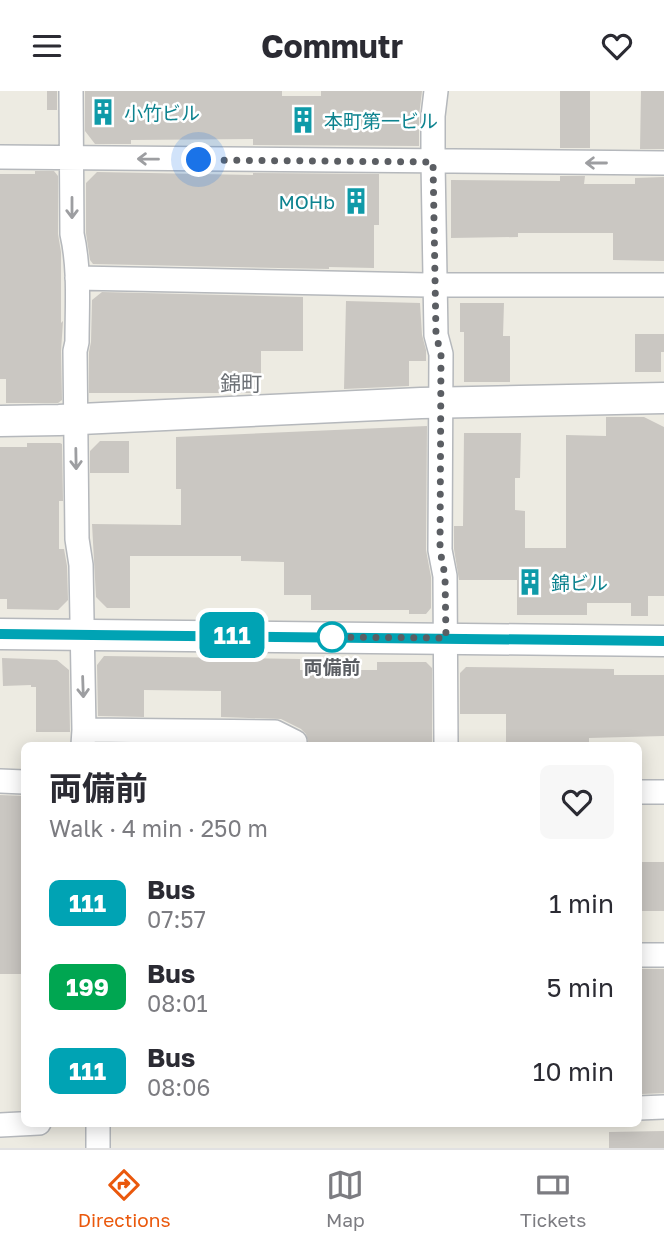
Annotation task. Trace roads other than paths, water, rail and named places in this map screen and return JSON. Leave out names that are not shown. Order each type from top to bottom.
[{"type":"street","points":[[71,91],[72,234],[76,249],[77,278],[75,419],[83,738],[275,733],[295,742]]},
{"type":"street","points":[[436,91],[433,162],[436,335],[441,354],[440,550],[445,576],[446,742]]},
{"type":"street","points":[[0,157],[664,163]]},
{"type":"street","points":[[77,278],[436,285],[664,285]]},
{"type":"street","points":[[0,421],[441,403],[664,398]]},
{"type":"street","points":[[0,634],[664,641]]},
{"type":"street","points":[[0,781],[21,782]]},
{"type":"street","points":[[642,792],[664,792]]},
{"type":"street","points":[[642,955],[664,955]]},
{"type":"street","points":[[642,1108],[664,1107]]},
{"type":"street","points":[[0,1125],[21,1124]]},
{"type":"street","points":[[98,1127],[98,1148]]},
{"type":"place","name":"小竹ビル","points":[[103,112]]},
{"type":"place","name":"本町第一ビル","points":[[303,120]]},
{"type":"place","name":"MOHb","points":[[356,201]]},
{"type":"place","name":"錦ビル","points":[[530,582]]},
{"type":"place","name":"両備前","points":[[332,637]]},
{"type":"district","name":"錦町","points":[[241,383]]}]
